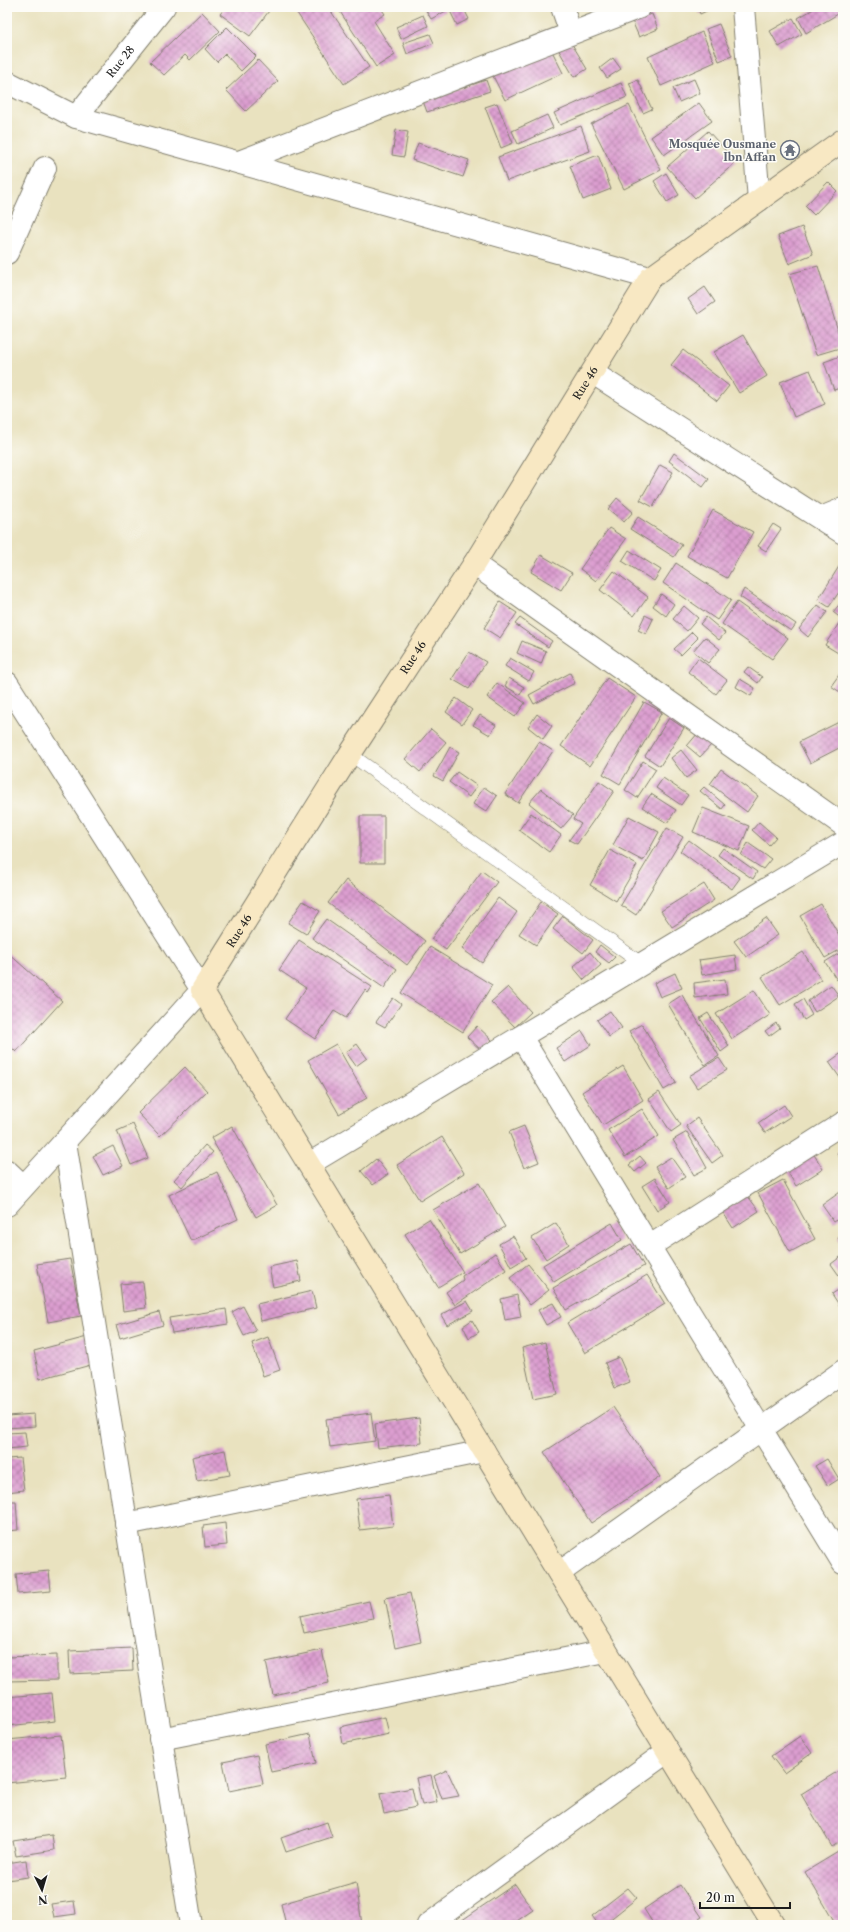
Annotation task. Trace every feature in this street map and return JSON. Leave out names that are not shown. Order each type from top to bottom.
[{"type":"street","name":"Rue 28","points":[[76,117],[164,7]]},
{"type":"street","points":[[562,7],[571,33]]},
{"type":"street","points":[[238,162],[640,7]]},
{"type":"street","points":[[743,7],[759,200]]},
{"type":"street","points":[[7,82],[76,117],[650,278]]},
{"type":"street","name":"Rue 46","points":[[7,1205],[202,990],[350,754],[474,564],[650,278],[843,140]]},
{"type":"street","points":[[7,252],[45,168]]},
{"type":"street","points":[[592,373],[843,533]]},
{"type":"street","points":[[821,518],[843,509]]},
{"type":"street","points":[[474,564],[843,825]]},
{"type":"street","points":[[7,683],[202,990],[774,1925]]},
{"type":"street","points":[[309,1164],[843,844]]},
{"type":"street","points":[[521,1037],[843,1563]]},
{"type":"street","points":[[650,1246],[843,1123]]},
{"type":"street","points":[[65,1142],[191,1925]]},
{"type":"street","points":[[7,1171],[23,1186]]},
{"type":"street","points":[[559,1573],[843,1371]]},
{"type":"street","points":[[126,1524],[484,1451]]},
{"type":"street","points":[[160,1739],[606,1651]]},
{"type":"street","points":[[428,1925],[668,1751]]},
{"type":"lane","points":[[350,754],[642,964]]},
{"type":"building","points":[[226,7],[272,7],[250,36],[220,14]]},
{"type":"building","points":[[293,7],[328,7],[369,67],[344,84]]},
{"type":"building","points":[[337,7],[380,7],[385,14],[374,21],[395,55],[376,67]]},
{"type":"building","points":[[424,7],[443,7],[446,11],[431,19]]},
{"type":"building","points":[[448,7],[463,7],[469,19],[457,25]]},
{"type":"building","points":[[697,7],[715,7],[700,14]]},
{"type":"building","points":[[817,7],[843,7],[843,11],[806,33],[798,18]]},
{"type":"building","points":[[202,12],[220,31],[190,60],[185,55],[164,75],[150,62]]},
{"type":"building","points":[[652,14],[658,29],[639,37],[632,21]]},
{"type":"building","points":[[423,15],[428,26],[401,39],[396,27]]},
{"type":"building","points":[[793,18],[802,34],[779,47],[770,31]]},
{"type":"building","points":[[719,24],[732,56],[719,61],[706,29]]},
{"type":"building","points":[[227,27],[256,56],[241,71],[225,54],[217,62],[205,49]]},
{"type":"building","points":[[702,32],[715,62],[661,86],[648,57]]},
{"type":"building","points":[[430,34],[434,43],[407,54],[403,43]]},
{"type":"building","points":[[569,39],[587,69],[574,77],[557,47]]},
{"type":"building","points":[[550,47],[563,73],[505,100],[492,74]]},
{"type":"building","points":[[613,58],[621,69],[607,78],[600,68]]},
{"type":"building","points":[[258,60],[278,81],[246,111],[226,90]]},
{"type":"building","points":[[694,79],[700,93],[679,102],[673,88]]},
{"type":"building","points":[[486,80],[490,91],[427,112],[423,101]]},
{"type":"building","points":[[638,80],[652,109],[643,113],[629,83]]},
{"type":"building","points":[[621,83],[627,97],[560,125],[554,113]]},
{"type":"building","points":[[497,103],[513,143],[501,148],[485,107]]},
{"type":"building","points":[[699,103],[712,121],[664,155],[651,137]]},
{"type":"building","points":[[629,105],[661,170],[624,189],[591,124]]},
{"type":"building","points":[[547,115],[553,128],[518,144],[512,131]]},
{"type":"building","points":[[581,126],[590,151],[507,181],[498,157]]},
{"type":"building","points":[[396,130],[408,132],[404,157],[392,155]]},
{"type":"building","points":[[708,131],[736,162],[695,198],[667,167]]},
{"type":"building","points":[[418,143],[469,160],[463,177],[412,160]]},
{"type":"building","points":[[598,155],[611,189],[583,200],[570,166]]},
{"type":"building","points":[[666,173],[679,195],[667,202],[654,181]]},
{"type":"building","points":[[828,182],[837,191],[814,215],[805,206]]},
{"type":"building","points":[[802,227],[813,254],[789,264],[778,236]]},
{"type":"building","points":[[818,266],[843,347],[816,355],[789,274]]},
{"type":"building","points":[[705,287],[715,302],[698,314],[688,299]]},
{"type":"building","points":[[743,335],[767,376],[739,393],[714,352]]},
{"type":"building","points":[[683,350],[729,386],[717,401],[671,365]]},
{"type":"building","points":[[843,355],[843,387],[834,390],[824,362]]},
{"type":"building","points":[[810,370],[825,404],[794,417],[780,382]]},
{"type":"building","points":[[674,453],[709,479],[703,487],[669,461]]},
{"type":"building","points":[[660,465],[673,472],[653,507],[640,500]]},
{"type":"building","points":[[617,498],[633,512],[624,522],[608,509]]},
{"type":"building","points":[[713,510],[753,532],[727,578],[687,556]]},
{"type":"building","points":[[638,517],[682,545],[674,557],[630,529]]},
{"type":"building","points":[[773,524],[781,529],[766,551],[758,546]]},
{"type":"building","points":[[609,528],[626,539],[596,581],[580,569]]},
{"type":"building","points":[[629,550],[661,570],[654,581],[622,561]]},
{"type":"building","points":[[541,555],[572,573],[561,590],[531,572]]},
{"type":"building","points":[[843,560],[843,586],[829,607],[818,600]]},
{"type":"building","points":[[676,563],[731,600],[717,620],[663,583]]},
{"type":"building","points":[[614,571],[648,597],[634,616],[600,590]]},
{"type":"building","points":[[744,589],[796,624],[791,631],[740,597]]},
{"type":"building","points":[[661,594],[674,604],[666,616],[653,606]]},
{"type":"building","points":[[843,600],[843,620],[833,612]]},
{"type":"building","points":[[500,602],[517,613],[500,638],[484,628]]},
{"type":"building","points":[[737,602],[788,638],[772,659],[722,624]]},
{"type":"building","points":[[818,605],[827,612],[808,637],[799,629]]},
{"type":"building","points":[[684,606],[698,618],[687,631],[673,619]]},
{"type":"building","points":[[645,615],[653,619],[646,634],[638,630]]},
{"type":"building","points":[[706,617],[725,633],[719,640],[700,624]]},
{"type":"building","points":[[520,618],[552,641],[548,647],[515,624]]},
{"type":"building","points":[[839,623],[843,626],[843,656],[825,645]]},
{"type":"building","points":[[692,632],[698,638],[681,655],[674,649]]},
{"type":"building","points":[[705,637],[720,649],[708,663],[693,651]]},
{"type":"building","points":[[522,641],[546,651],[541,664],[517,653]]},
{"type":"building","points":[[469,652],[486,662],[469,689],[452,679]]},
{"type":"building","points":[[510,658],[534,672],[529,681],[505,666]]},
{"type":"building","points":[[698,658],[727,680],[716,694],[688,672]]},
{"type":"building","points":[[748,667],[762,677],[758,683],[744,672]]},
{"type":"building","points":[[841,672],[843,673],[843,694],[831,686]]},
{"type":"building","points":[[570,673],[575,683],[534,704],[529,695]]},
{"type":"building","points":[[509,678],[524,687],[520,695],[505,686]]},
{"type":"building","points":[[607,678],[636,697],[590,766],[561,746]]},
{"type":"building","points":[[740,679],[755,688],[751,696],[736,687]]},
{"type":"building","points":[[497,683],[525,703],[515,717],[487,697]]},
{"type":"building","points":[[456,698],[472,710],[462,724],[446,712]]},
{"type":"building","points":[[644,702],[662,712],[620,784],[603,774]]},
{"type":"building","points":[[537,714],[552,726],[543,739],[528,727]]},
{"type":"building","points":[[480,715],[496,725],[490,735],[473,725]]},
{"type":"building","points":[[669,718],[684,728],[660,766],[645,756]]},
{"type":"building","points":[[843,720],[843,746],[810,763],[799,742]]},
{"type":"building","points":[[431,729],[446,742],[420,772],[405,759]]},
{"type":"building","points":[[698,733],[712,744],[700,757],[687,746]]},
{"type":"building","points":[[539,742],[553,751],[518,803],[505,794]]},
{"type":"building","points":[[450,747],[459,752],[443,781],[434,776]]},
{"type":"building","points":[[681,750],[697,770],[686,778],[671,758]]},
{"type":"building","points":[[643,761],[656,769],[637,798],[625,790]]},
{"type":"building","points":[[721,769],[758,796],[747,812],[710,784]]},
{"type":"building","points":[[457,772],[477,786],[469,797],[449,782]]},
{"type":"building","points":[[663,778],[688,795],[681,805],[656,788]]},
{"type":"building","points":[[599,781],[614,791],[577,844],[569,840],[581,824],[573,819]]},
{"type":"building","points":[[484,787],[497,796],[486,812],[473,804]]},
{"type":"building","points":[[704,787],[725,805],[722,809],[700,791]]},
{"type":"building","points":[[541,789],[573,815],[561,829],[529,803]]},
{"type":"building","points":[[651,794],[676,810],[667,823],[642,807]]},
{"type":"building","points":[[703,808],[749,826],[739,851],[693,832]]},
{"type":"building","points":[[531,813],[561,835],[549,852],[519,830]]},
{"type":"building","points":[[360,816],[384,816],[384,863],[360,863]]},
{"type":"building","points":[[629,816],[659,832],[643,861],[613,845]]},
{"type":"building","points":[[759,822],[776,837],[769,845],[752,830]]},
{"type":"building","points":[[667,828],[683,837],[636,915],[621,905]]},
{"type":"building","points":[[689,840],[740,878],[732,889],[680,851]]},
{"type":"building","points":[[748,843],[771,859],[763,869],[741,855]]},
{"type":"building","points":[[723,848],[757,872],[753,879],[718,855]]},
{"type":"building","points":[[610,850],[637,865],[616,901],[590,885]]},
{"type":"building","points":[[482,871],[497,882],[446,950],[431,939]]},
{"type":"building","points":[[346,880],[425,941],[407,965],[328,903]]},
{"type":"building","points":[[704,884],[714,900],[672,927],[661,911]]},
{"type":"building","points":[[498,898],[517,912],[482,963],[462,949]]},
{"type":"building","points":[[303,901],[320,911],[306,934],[288,923]]},
{"type":"building","points":[[541,902],[558,914],[536,945],[519,934]]},
{"type":"building","points":[[821,904],[843,942],[843,948],[825,958],[800,916]]},
{"type":"building","points":[[563,916],[593,940],[583,953],[553,929]]},
{"type":"building","points":[[766,918],[778,935],[746,957],[734,941]]},
{"type":"building","points":[[326,919],[397,969],[384,988],[312,938]]},
{"type":"building","points":[[299,940],[372,987],[368,993],[365,990],[346,1018],[334,1011],[315,1039],[285,1019],[306,988],[279,970]]},
{"type":"building","points":[[600,945],[615,957],[609,963],[595,952]]},
{"type":"building","points":[[430,947],[492,985],[463,1032],[401,993]]},
{"type":"building","points":[[843,951],[843,976],[837,980],[825,962]]},
{"type":"building","points":[[7,952],[62,1001],[16,1052],[7,1043]]},
{"type":"building","points":[[590,952],[601,965],[584,980],[573,967]]},
{"type":"building","points":[[803,952],[821,980],[780,1005],[762,977]]},
{"type":"building","points":[[735,955],[737,969],[702,975],[699,960]]},
{"type":"building","points":[[675,973],[682,988],[660,997],[654,983]]},
{"type":"building","points":[[725,979],[727,994],[695,998],[694,983]]},
{"type":"building","points":[[831,985],[839,996],[815,1012],[808,1001]]},
{"type":"building","points":[[508,987],[531,1012],[515,1027],[491,1002]]},
{"type":"building","points":[[754,990],[770,1015],[732,1039],[716,1014]]},
{"type":"building","points":[[682,995],[719,1056],[705,1065],[668,1004]]},
{"type":"building","points":[[393,998],[401,1004],[385,1027],[376,1022]]},
{"type":"building","points":[[803,999],[812,1015],[804,1020],[795,1004]]},
{"type":"building","points":[[610,1011],[622,1028],[609,1037],[597,1020]]},
{"type":"building","points":[[708,1013],[729,1046],[721,1052],[700,1018]]},
{"type":"building","points":[[776,1023],[780,1028],[769,1036],[765,1031]]},
{"type":"building","points":[[642,1024],[676,1083],[664,1090],[629,1031]]},
{"type":"building","points":[[477,1026],[492,1040],[482,1051],[467,1037]]},
{"type":"building","points":[[582,1031],[591,1045],[565,1062],[556,1048]]},
{"type":"building","points":[[336,1044],[367,1098],[339,1114],[308,1060]]},
{"type":"building","points":[[357,1044],[367,1058],[356,1066],[346,1052]]},
{"type":"building","points":[[843,1052],[843,1082],[829,1062]]},
{"type":"building","points":[[719,1058],[727,1070],[697,1088],[689,1076]]},
{"type":"building","points":[[623,1066],[643,1100],[603,1125],[582,1092]]},
{"type":"building","points":[[185,1067],[207,1091],[160,1136],[138,1113]]},
{"type":"building","points":[[659,1092],[681,1125],[671,1132],[649,1099]]},
{"type":"building","points":[[784,1105],[791,1116],[765,1133],[758,1123]]},
{"type":"building","points":[[642,1109],[659,1136],[625,1157],[608,1130]]},
{"type":"building","points":[[697,1118],[723,1155],[712,1163],[686,1126]]},
{"type":"building","points":[[133,1124],[148,1158],[131,1165],[117,1131]]},
{"type":"building","points":[[232,1126],[277,1205],[256,1217],[211,1138]]},
{"type":"building","points":[[524,1126],[539,1162],[524,1168],[509,1132]]},
{"type":"building","points":[[687,1132],[707,1168],[694,1175],[673,1140]]},
{"type":"building","points":[[442,1137],[464,1173],[420,1201],[397,1165]]},
{"type":"building","points":[[205,1145],[213,1152],[182,1187],[174,1180]]},
{"type":"building","points":[[113,1146],[123,1166],[103,1175],[93,1156]]},
{"type":"building","points":[[843,1149],[843,1163],[837,1153]]},
{"type":"building","points":[[813,1153],[823,1169],[796,1186],[786,1169]]},
{"type":"building","points":[[640,1156],[646,1163],[635,1172],[629,1165]]},
{"type":"building","points":[[671,1157],[685,1177],[669,1188],[655,1167]]},
{"type":"building","points":[[376,1159],[388,1174],[373,1185],[361,1171]]},
{"type":"building","points":[[217,1172],[238,1219],[191,1241],[169,1195]]},
{"type":"building","points":[[655,1178],[670,1202],[657,1210],[642,1186]]},
{"type":"building","points":[[783,1180],[815,1239],[790,1252],[758,1193]]},
{"type":"building","points":[[479,1183],[505,1227],[460,1254],[433,1210]]},
{"type":"building","points":[[843,1190],[843,1216],[834,1222],[822,1205]]},
{"type":"building","points":[[747,1195],[759,1211],[733,1228],[722,1211]]},
{"type":"building","points":[[429,1219],[463,1272],[438,1287],[405,1234]]},
{"type":"building","points":[[556,1223],[569,1244],[546,1259],[532,1238]]},
{"type":"building","points":[[612,1223],[622,1240],[554,1282],[543,1265]]},
{"type":"building","points":[[843,1234],[843,1245],[838,1238]]},
{"type":"building","points":[[513,1236],[526,1258],[511,1267],[499,1244]]},
{"type":"building","points":[[631,1244],[644,1266],[566,1310],[553,1288]]},
{"type":"building","points":[[495,1253],[506,1270],[455,1305],[446,1292],[463,1280],[462,1276]]},
{"type":"building","points":[[843,1255],[843,1281],[831,1264]]},
{"type":"building","points":[[70,1259],[81,1316],[48,1322],[37,1264]]},
{"type":"building","points":[[297,1261],[301,1281],[273,1287],[269,1267]]},
{"type":"building","points":[[528,1264],[549,1290],[530,1305],[510,1278]]},
{"type":"building","points":[[647,1275],[665,1304],[585,1353],[567,1323]]},
{"type":"building","points":[[143,1282],[146,1308],[123,1311],[120,1284]]},
{"type":"building","points":[[843,1287],[843,1311],[832,1294]]},
{"type":"building","points":[[312,1291],[316,1308],[261,1321],[257,1304]]},
{"type":"building","points":[[517,1295],[521,1317],[505,1320],[501,1299]]},
{"type":"building","points":[[467,1301],[473,1311],[447,1325],[441,1315]]},
{"type":"building","points":[[553,1303],[561,1317],[546,1325],[538,1310]]},
{"type":"building","points":[[243,1306],[256,1331],[244,1336],[232,1312]]},
{"type":"building","points":[[226,1309],[228,1324],[172,1333],[169,1318]]},
{"type":"building","points":[[159,1312],[163,1325],[120,1338],[116,1325]]},
{"type":"building","points":[[472,1320],[479,1332],[469,1338],[463,1326]]},
{"type":"building","points":[[87,1337],[94,1364],[40,1379],[34,1351]]},
{"type":"building","points":[[268,1337],[280,1370],[263,1376],[252,1343]]},
{"type":"building","points":[[545,1342],[557,1394],[533,1399],[522,1348]]},
{"type":"building","points":[[619,1357],[630,1382],[615,1388],[605,1363]]},
{"type":"building","points":[[613,1407],[660,1477],[591,1523],[544,1452]]},
{"type":"building","points":[[371,1413],[375,1441],[330,1447],[326,1419]]},
{"type":"building","points":[[34,1414],[35,1426],[7,1428],[7,1416]]},
{"type":"building","points":[[419,1418],[422,1443],[378,1448],[375,1424]]},
{"type":"building","points":[[25,1432],[27,1447],[7,1449],[7,1433]]},
{"type":"building","points":[[225,1450],[230,1475],[197,1481],[192,1457]]},
{"type":"building","points":[[20,1458],[24,1490],[7,1492],[7,1459]]},
{"type":"building","points":[[827,1459],[839,1479],[828,1486],[815,1466]]},
{"type":"building","points":[[389,1495],[393,1526],[360,1530],[356,1499]]},
{"type":"building","points":[[7,1501],[16,1501],[18,1530],[7,1531]]},
{"type":"building","points":[[225,1523],[227,1545],[205,1547],[203,1526]]},
{"type":"building","points":[[49,1571],[51,1591],[18,1594],[16,1574]]},
{"type":"building","points":[[410,1593],[421,1642],[395,1648],[385,1598]]},
{"type":"building","points":[[369,1601],[373,1618],[304,1633],[300,1616]]},
{"type":"building","points":[[132,1648],[133,1671],[70,1674],[69,1651]]},
{"type":"building","points":[[322,1650],[329,1683],[273,1695],[266,1662]]},
{"type":"building","points":[[57,1655],[57,1680],[7,1681],[7,1657]]},
{"type":"building","points":[[52,1693],[55,1721],[7,1726],[7,1697]]},
{"type":"building","points":[[385,1717],[389,1734],[343,1744],[340,1727]]},
{"type":"building","points":[[310,1734],[316,1763],[271,1772],[265,1744]]},
{"type":"building","points":[[61,1735],[66,1777],[7,1783],[7,1740]]},
{"type":"building","points":[[800,1736],[812,1753],[784,1773],[771,1756]]},
{"type":"building","points":[[257,1755],[263,1784],[229,1791],[223,1762]]},
{"type":"building","points":[[447,1770],[459,1796],[442,1799],[434,1776]]},
{"type":"building","points":[[840,1770],[843,1774],[843,1840],[832,1847],[801,1794]]},
{"type":"building","points":[[431,1775],[437,1802],[422,1805],[416,1778]]},
{"type":"building","points":[[412,1788],[416,1807],[384,1814],[380,1794]]},
{"type":"building","points":[[327,1822],[332,1837],[286,1852],[281,1838]]},
{"type":"building","points":[[52,1835],[54,1850],[16,1856],[13,1841]]},
{"type":"building","points":[[843,1849],[843,1919],[836,1924],[805,1872]]},
{"type":"building","points":[[26,1860],[28,1877],[7,1880],[7,1863]]},
{"type":"building","points":[[356,1882],[362,1925],[286,1925],[281,1904]]},
{"type":"building","points":[[515,1884],[533,1910],[511,1925],[455,1925]]},
{"type":"building","points":[[680,1885],[702,1917],[690,1925],[654,1925],[644,1909]]},
{"type":"building","points":[[628,1888],[637,1898],[603,1925],[599,1925],[592,1916]]},
{"type":"building","points":[[74,1901],[76,1914],[54,1917],[51,1904]]},
{"type":"building","points":[[66,1921],[67,1925],[42,1925],[41,1923]]},
{"type":"place","name":"Mosquée Ousmane Ibn Affan","points":[[790,150]]}]
